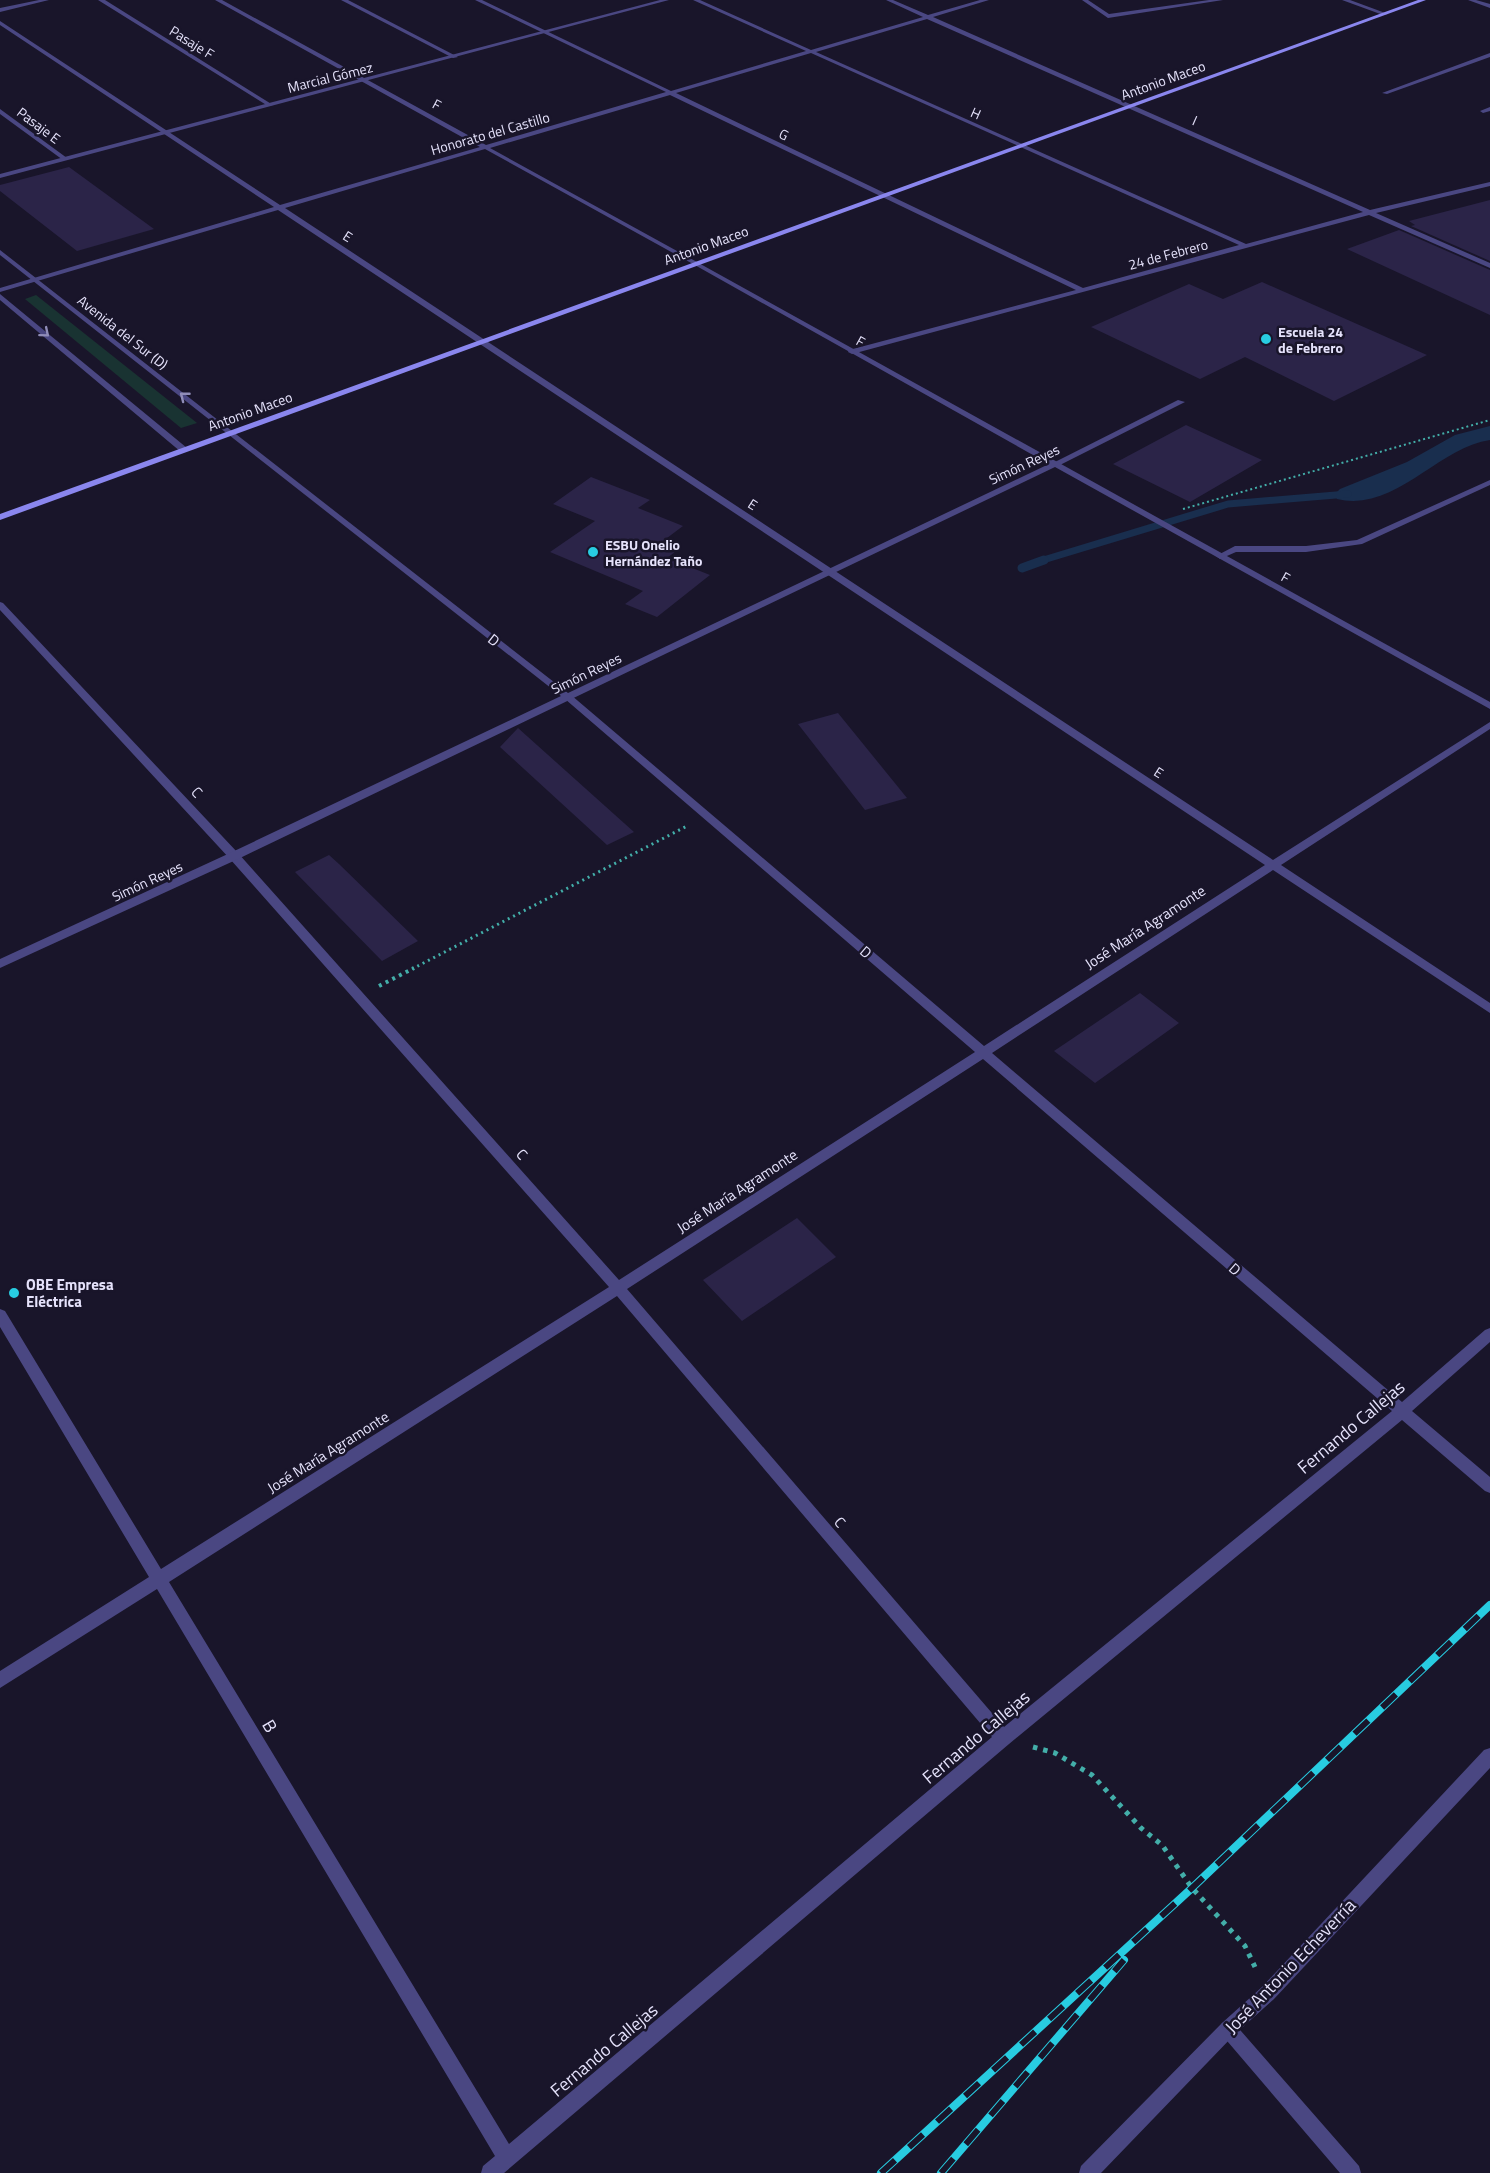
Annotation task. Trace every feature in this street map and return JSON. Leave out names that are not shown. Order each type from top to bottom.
[{"type":"main road","name":"Antonio Maceo","points":[[0,517],[1423,0]]},
{"type":"street","points":[[0,10],[46,0]]},
{"type":"street","name":"Pasaje F","points":[[101,0],[270,105]]},
{"type":"street","name":"F","points":[[218,0],[487,146],[852,352],[1490,706]]},
{"type":"street","points":[[344,0],[455,57]]},
{"type":"street","name":"G","points":[[478,0],[1080,289]]},
{"type":"street","name":"Marcial Gómez","points":[[0,176],[666,0]]},
{"type":"street","name":"H","points":[[696,0],[1246,246]]},
{"type":"street","name":"I","points":[[888,0],[1131,105],[1490,266]]},
{"type":"street","name":"Honorato del Castillo","points":[[0,290],[986,0]]},
{"type":"street","points":[[1085,0],[1108,16],[1220,0]]},
{"type":"street","points":[[1345,0],[1385,14]]},
{"type":"street","points":[[1471,0],[1490,6]]},
{"type":"street","name":"E","points":[[0,23],[1274,864],[1490,1010]]},
{"type":"street","points":[[1385,93],[1490,55]]},
{"type":"street","name":"Pasaje E","points":[[0,111],[64,159]]},
{"type":"street","name":"24 de Febrero","points":[[852,352],[1371,212],[1490,184]]},
{"type":"street","name":"Avenida del Sur (D)","points":[[0,252],[230,433]]},
{"type":"street","points":[[0,296],[184,450]]},
{"type":"street","name":"Simón Reyes","points":[[0,964],[568,698],[1181,402]]},
{"type":"street","name":"D","points":[[230,433],[568,698],[1490,1486]]},
{"type":"street","points":[[1220,556],[1235,549],[1306,549],[1359,542],[1490,482]]},
{"type":"street","name":"C","points":[[0,604],[234,856],[360,996],[618,1288],[1003,1738]]},
{"type":"street","name":"José María Agramonte","points":[[0,1680],[618,1288],[1490,725]]},
{"type":"street","name":"B","points":[[0,1315],[507,2158]]},
{"type":"street","name":"Fernando Callejas","points":[[490,2173],[1003,1738],[1401,1412],[1490,1334]]},
{"type":"street","name":"José Antonio Echeverría","points":[[1088,2173],[1228,2029],[1268,1993],[1490,1756]]},
{"type":"street","points":[[1228,2029],[1352,2173]]},
{"type":"path","points":[[1147,514],[1179,510],[1490,420]]},
{"type":"path","points":[[360,996],[706,816]]},
{"type":"path","points":[[1003,1738],[1054,1753],[1092,1775],[1141,1828],[1162,1845],[1192,1888],[1245,1946],[1268,1993]]},
{"type":"green space","points":[[36,295],[197,423],[181,428],[25,299]]},
{"type":"water","points":[[1490,426],[1490,440],[1471,445],[1452,454],[1397,488],[1378,497],[1358,501],[1337,499],[1335,494],[1340,489],[1407,462],[1455,435]]},
{"type":"building","points":[[69,167],[154,229],[77,251],[0,191],[0,185]]},
{"type":"building","points":[[1490,200],[1490,261],[1411,226],[1415,225],[1409,221]]},
{"type":"building","points":[[1399,230],[1490,270],[1490,315],[1347,249]]},
{"type":"building","points":[[1262,282],[1427,355],[1334,401],[1245,357],[1200,379],[1091,327],[1189,284],[1223,299]]},
{"type":"building","points":[[1186,425],[1262,460],[1190,502],[1113,464]]},
{"type":"building","points":[[591,477],[650,500],[638,508],[683,526],[663,541],[680,548],[667,558],[710,575],[657,617],[625,604],[643,591],[550,552],[595,521],[553,504]]},
{"type":"building","points":[[838,713],[907,798],[865,810],[798,724]]},
{"type":"building","points":[[518,728],[634,832],[607,845],[500,747]]},
{"type":"building","points":[[329,855],[418,941],[382,961],[295,872]]},
{"type":"building","points":[[1140,993],[1179,1023],[1095,1083],[1054,1051]]},
{"type":"building","points":[[797,1218],[836,1257],[742,1321],[703,1280]]},
{"type":"waterway","points":[[1040,561],[1228,504],[1348,494]]},
{"type":"waterway","points":[[1022,568],[1044,560]]},
{"type":"railway","points":[[881,2173],[1192,1888],[1490,1605]]},
{"type":"railway","points":[[941,2173],[1124,1960]]},
{"type":"place","name":"Escuela 24 de Febrero","points":[[1266,339]]},
{"type":"place","name":"ESBU Onelio Hernández Taño","points":[[593,552]]},
{"type":"place","name":"OBE Empresa Eléctrica","points":[[14,1293]]}]
